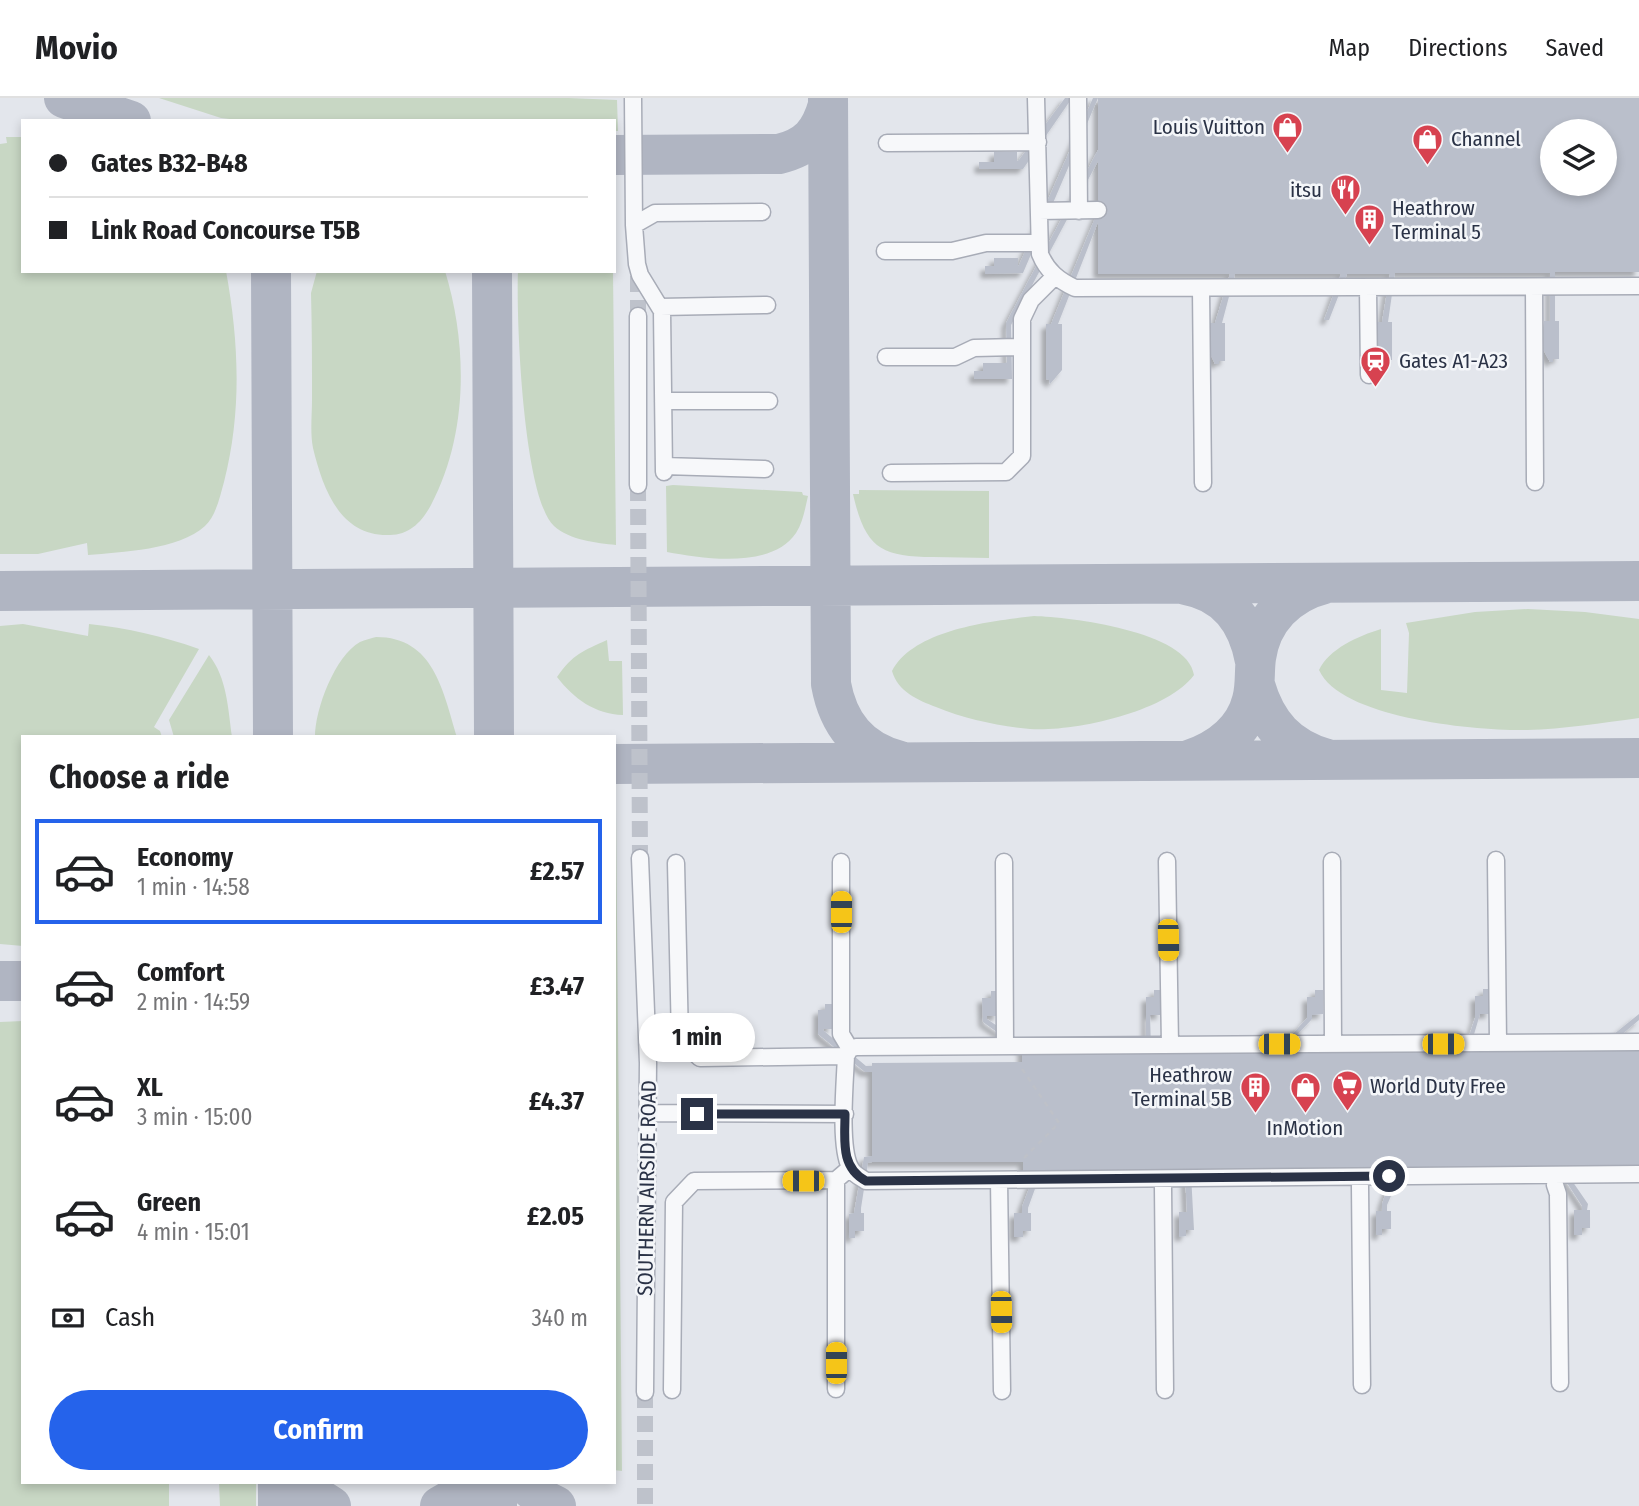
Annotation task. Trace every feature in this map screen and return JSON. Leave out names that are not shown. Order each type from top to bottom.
[{"type":"street","points":[[634,98],[634,225],[640,275],[660,307],[662,319],[663,469],[765,469]]},
{"type":"street","points":[[1036,98],[1039,243],[1042,258],[1055,276],[1075,288],[1639,286]]},
{"type":"street","points":[[1078,98],[1079,211]]},
{"type":"street","points":[[887,143],[1038,142]]},
{"type":"street","points":[[1039,211],[1098,210]]},
{"type":"street","points":[[634,225],[655,213],[762,212]]},
{"type":"street","points":[[885,251],[952,251],[986,243],[1039,243]]},
{"type":"street","points":[[891,472],[1006,472],[1022,456],[1021,347],[1024,310],[1034,295],[1055,276]]},
{"type":"street","points":[[1534,287],[1535,482]]},
{"type":"street","points":[[1368,288],[1369,375]]},
{"type":"street","points":[[1201,289],[1203,483]]},
{"type":"street","points":[[660,307],[767,305]]},
{"type":"street","points":[[638,316],[638,485]]},
{"type":"street","points":[[886,357],[955,356],[974,348],[1021,347]]},
{"type":"street","points":[[663,401],[769,401]]},
{"type":"street","name":"SOUTHERN AIRSIDE ROAD","points":[[640,858],[649,1063],[645,1392]]},
{"type":"street","points":[[1496,860],[1498,1043]]},
{"type":"street","points":[[1167,861],[1170,1045]]},
{"type":"street","points":[[1332,861],[1333,1044]]},
{"type":"street","points":[[841,862],[841,1034],[848,1053],[845,1153],[850,1168],[866,1181],[1639,1174]]},
{"type":"street","points":[[1004,862],[1005,1046]]},
{"type":"street","points":[[676,863],[680,1040],[700,1058],[848,1053],[865,1046],[1639,1042]]},
{"type":"street","points":[[648,1113],[845,1114]]},
{"type":"street","points":[[672,1390],[674,1202],[694,1181],[836,1180],[850,1168]]},
{"type":"street","points":[[836,1180],[836,1389]]},
{"type":"street","points":[[999,1180],[1002,1391]]},
{"type":"street","points":[[1555,1185],[1558,1194],[1560,1383]]},
{"type":"street","points":[[1163,1186],[1165,1390]]},
{"type":"street","points":[[1360,1186],[1362,1385]]},
{"type":"path","points":[[1022,1069],[1059,1123],[1023,1159]]},
{"type":"green space","points":[[159,98],[617,100],[618,131],[616,119],[221,118]]},
{"type":"green space","points":[[6,137],[21,137],[21,273],[226,273],[236,351],[234,429],[217,506],[205,526],[194,534],[165,545],[133,551],[88,555],[87,543],[38,554],[0,554],[0,144],[7,143]]},
{"type":"green space","points":[[316,273],[446,273],[458,329],[461,390],[458,420],[443,478],[431,505],[419,522],[403,533],[373,534],[358,528],[337,508],[322,479],[311,430],[311,293]]},
{"type":"green space","points":[[518,273],[613,273],[616,545],[567,535],[554,526],[543,509],[528,445],[518,326]]},
{"type":"green space","points":[[666,486],[802,492],[808,496],[798,529],[785,544],[754,557],[718,559],[667,552]]},
{"type":"green space","points":[[859,490],[989,491],[989,558],[900,555],[888,551],[870,537],[863,526],[853,494],[859,494]]},
{"type":"green space","points":[[1528,609],[1585,612],[1639,619],[1639,718],[1527,730],[1445,724],[1382,711],[1354,700],[1332,687],[1319,670],[1337,650],[1363,635],[1381,629],[1381,690],[1407,693],[1409,633],[1406,623],[1475,612]]},
{"type":"green space","points":[[1034,616],[1073,619],[1150,637],[1171,647],[1187,660],[1194,675],[1181,688],[1163,699],[1118,717],[1070,727],[1030,729],[982,721],[929,704],[904,690],[892,671],[903,657],[918,645],[936,636],[976,625]]},
{"type":"green space","points":[[23,624],[88,636],[89,624],[145,633],[199,649],[154,727],[161,735],[21,735],[21,946],[0,944],[0,626]]},
{"type":"green space","points":[[376,637],[396,639],[411,646],[423,657],[441,685],[456,735],[315,735],[328,684],[342,659],[360,642]]},
{"type":"green space","points":[[607,640],[609,661],[622,661],[623,715],[603,712],[586,704],[557,677],[579,654]]},
{"type":"green space","points":[[209,655],[223,683],[232,735],[173,735],[169,720]]},
{"type":"green space","points":[[616,808],[622,1471],[616,1470]]},
{"type":"green space","points":[[21,1021],[21,1484],[169,1484],[169,1506],[0,1506],[0,1022]]},
{"type":"green space","points":[[219,1484],[256,1484],[256,1506],[220,1506]]},
{"type":"building","points":[[1065,98],[1072,98],[1023,169],[979,169],[979,162],[994,162],[994,152],[1017,152],[1017,161],[1019,160]]},
{"type":"building","points":[[1093,98],[1098,98],[1023,273],[985,274],[985,266],[994,266],[994,258],[1018,258],[1019,265]]},
{"type":"building","name":"Heathrow Terminal 5","points":[[1098,98],[1639,98],[1639,272],[1555,272],[1555,321],[1559,321],[1559,359],[1553,359],[1553,362],[1550,362],[1543,349],[1544,321],[1550,321],[1550,273],[1395,273],[1388,322],[1392,322],[1392,360],[1383,363],[1376,349],[1376,322],[1382,322],[1390,274],[1347,274],[1329,320],[1324,320],[1341,274],[1235,274],[1222,323],[1225,323],[1225,361],[1215,364],[1209,351],[1210,323],[1215,323],[1230,274],[1098,274],[1098,222],[1058,324],[1062,324],[1062,370],[1050,384],[1046,379],[1046,324],[1051,324],[1098,211],[1098,161],[1011,325],[1012,379],[974,379],[974,371],[983,371],[983,363],[1007,363],[1006,323],[1098,150]]},
{"type":"building","name":"Heathrow Terminal 5B","points":[[1483,989],[1490,989],[1490,1014],[1480,1014],[1470,1048],[1598,1047],[1639,1014],[1639,1020],[1607,1047],[1639,1046],[1639,1171],[1566,1172],[1588,1204],[1587,1210],[1590,1210],[1590,1228],[1582,1228],[1582,1235],[1574,1235],[1574,1210],[1582,1210],[1582,1206],[1560,1172],[1401,1173],[1387,1205],[1387,1211],[1391,1211],[1391,1229],[1382,1229],[1382,1235],[1376,1235],[1376,1211],[1382,1211],[1393,1173],[1191,1174],[1194,1230],[1186,1230],[1186,1236],[1179,1237],[1179,1212],[1187,1212],[1185,1174],[1040,1175],[1028,1208],[1028,1213],[1031,1213],[1031,1231],[1023,1231],[1023,1237],[1014,1237],[1014,1213],[1022,1213],[1034,1175],[1023,1175],[1023,1162],[872,1162],[868,1163],[861,1208],[861,1213],[864,1213],[864,1231],[855,1231],[855,1238],[849,1238],[849,1214],[854,1213],[864,1157],[872,1156],[872,1072],[865,1072],[818,1034],[818,1010],[825,1010],[825,1004],[832,1004],[832,1029],[823,1029],[824,1031],[866,1066],[872,1066],[872,1063],[1022,1062],[1022,1050],[983,1022],[982,998],[991,998],[991,991],[998,991],[998,1016],[987,1016],[987,1019],[1025,1045],[1146,1050],[1146,997],[1154,997],[1154,990],[1160,990],[1161,1015],[1150,1015],[1151,1050],[1279,1049],[1307,1018],[1307,997],[1315,997],[1315,990],[1323,990],[1323,1014],[1312,1015],[1312,1019],[1284,1049],[1465,1048],[1475,1018],[1475,996],[1483,996]]},
{"type":"taxiway","points":[[64,98],[125,119]]},
{"type":"taxiway","points":[[828,98],[831,684],[839,711],[853,733],[873,750],[900,761]]},
{"type":"taxiway","points":[[616,155],[779,154],[805,143],[817,131],[828,105]]},
{"type":"taxiway","points":[[271,273],[273,735]]},
{"type":"taxiway","points":[[492,273],[494,735]]},
{"type":"taxiway","points":[[0,591],[1639,581]]},
{"type":"taxiway","points":[[1189,760],[1220,745],[1243,721],[1253,695],[1259,644],[1270,620],[1288,601],[1324,584]]},
{"type":"taxiway","points":[[1186,585],[1213,594],[1233,611],[1247,634],[1255,661]]},
{"type":"taxiway","points":[[1255,685],[1265,711],[1280,732],[1301,748],[1327,759]]},
{"type":"taxiway","points":[[616,764],[1639,758]]},
{"type":"taxiway","points":[[0,981],[21,981]]},
{"type":"taxiway","points":[[278,1484],[278,1506]]},
{"type":"taxiway","points":[[302,1484],[331,1506]]},
{"type":"taxiway","points":[[440,1506],[468,1490],[472,1484]]},
{"type":"taxiway","points":[[497,1484],[497,1506]]},
{"type":"taxiway","points":[[525,1484],[544,1500],[556,1506]]},
{"type":"tunnel","points":[[638,265],[638,316]]},
{"type":"tunnel","points":[[638,485],[640,858]]},
{"type":"tunnel","points":[[645,1392],[645,1506]]},
{"type":"place","name":"Louis Vuitton","points":[[1288,154]]},
{"type":"place","name":"Channel","points":[[1428,166]]},
{"type":"place","name":"itsu","points":[[1345,217]]},
{"type":"place","name":"Heathrow Terminal 5","points":[[1369,247]]},
{"type":"place","name":"Gates A1-A23","points":[[1376,388]]},
{"type":"place","name":"World Duty Free","points":[[1347,1113]]},
{"type":"place","name":"Heathrow Terminal 5B","points":[[1255,1114]]},
{"type":"place","name":"InMotion","points":[[1305,1115]]},
{"type":"route","points":[[697,1114],[845,1114],[845,1153],[850,1168],[866,1181],[1389,1176]]}]
